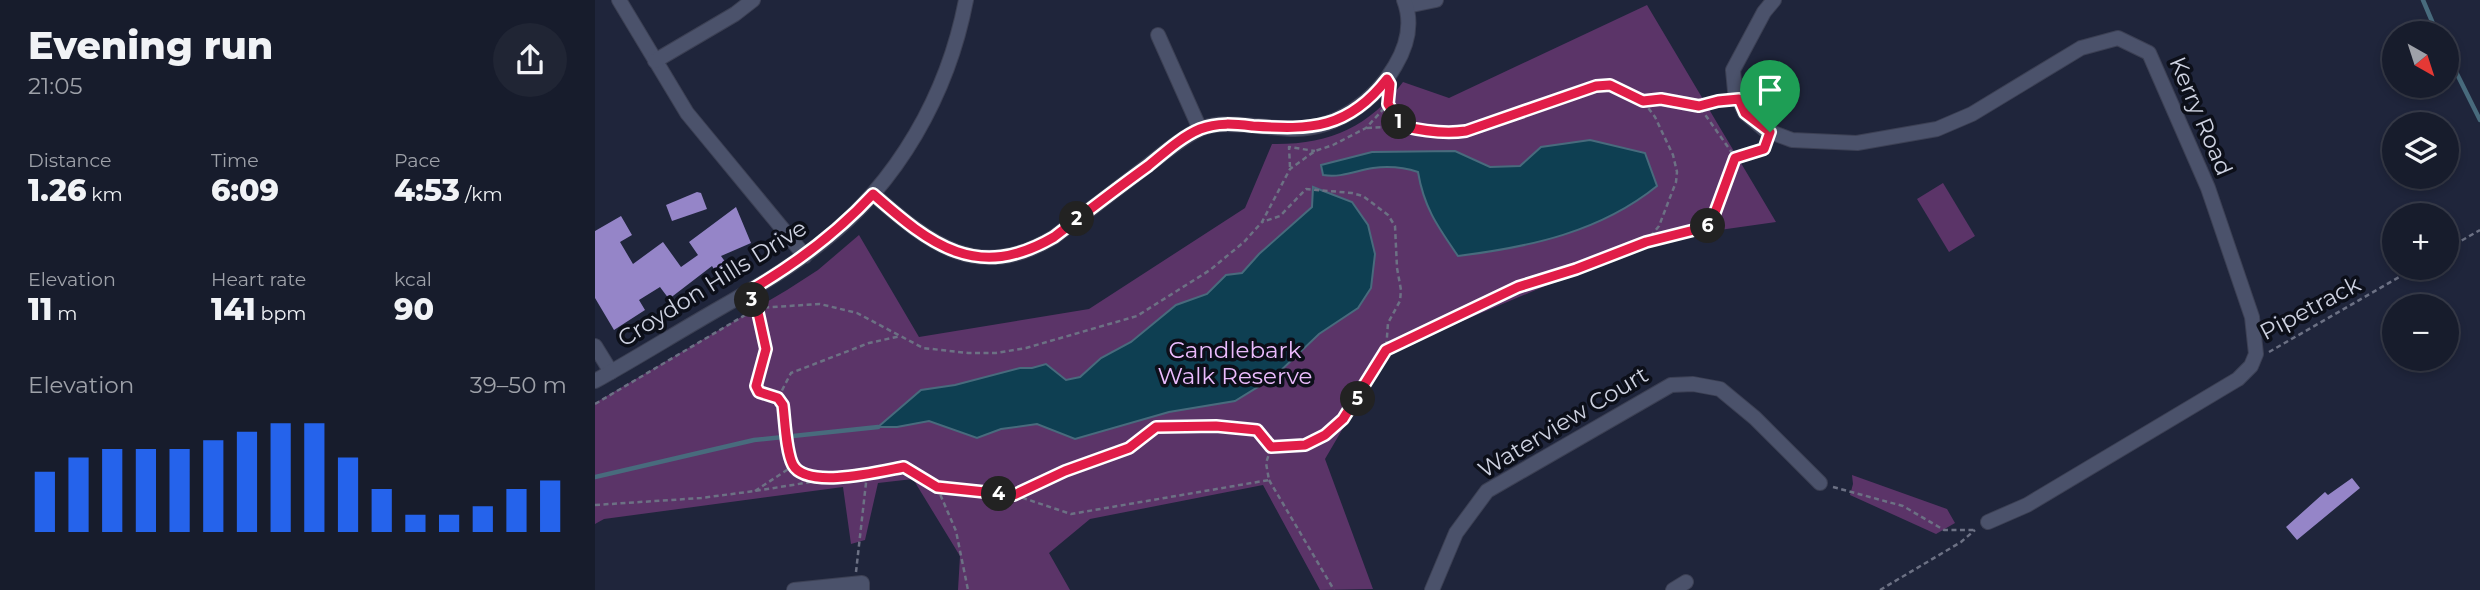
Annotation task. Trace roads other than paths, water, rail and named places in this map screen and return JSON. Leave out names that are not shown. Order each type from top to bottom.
[{"type":"street","points":[[619,0],[687,113],[805,256]]},
{"type":"street","points":[[655,61],[735,14],[753,0]]},
{"type":"street","name":"Croydon Hills Drive","points":[[595,381],[805,256],[840,227],[873,194],[908,147],[933,102],[952,54],[966,0]]},
{"type":"street","points":[[873,194],[908,224],[944,248],[971,256],[1011,255],[1033,248],[1054,237],[1169,150],[1200,130],[1225,124],[1295,129],[1321,125],[1357,108],[1387,79],[1399,60],[1407,39],[1406,3],[1436,0]]},
{"type":"street","name":"Kerry Road","points":[[1774,0],[1764,12],[1733,70],[1735,91],[1745,113],[1770,132],[1792,140],[1857,143],[1937,129],[1972,114],[2081,48],[2118,38],[2149,52],[2209,188],[2252,317],[2256,354],[2251,366],[2238,379],[2027,505],[1988,522]]},
{"type":"street","points":[[1158,35],[1200,130]]},
{"type":"street","points":[[595,346],[611,372]]},
{"type":"street","name":"Waterview Court","points":[[1432,590],[1456,533],[1487,491],[1671,385],[1693,384],[1720,389],[1755,418],[1820,483]]},
{"type":"street","points":[[794,590],[858,587]]},
{"type":"water","points":[[1590,140],[1645,153],[1657,186],[1612,215],[1563,235],[1511,248],[1458,256],[1428,207],[1418,172],[1385,167],[1330,176],[1323,175],[1321,165],[1372,152],[1455,151],[1490,167],[1520,166],[1541,147]]},
{"type":"water","points":[[1313,187],[1352,202],[1368,225],[1375,254],[1371,288],[1358,308],[1319,334],[1274,377],[1235,401],[1169,412],[1075,439],[1037,424],[1001,429],[977,438],[929,421],[897,427],[878,427],[921,390],[1046,364],[1066,380],[1080,377],[1101,358],[1131,342],[1176,305],[1207,294],[1226,275],[1242,273],[1259,254],[1312,207]]},
{"type":"waterway","points":[[2423,0],[2432,21]]},
{"type":"waterway","points":[[2459,78],[2480,120]]},
{"type":"waterway","points":[[595,477],[754,440],[878,427]]},
{"type":"park label","name":"Candlebark Walk Reserve","points":[[1235,363]]}]
